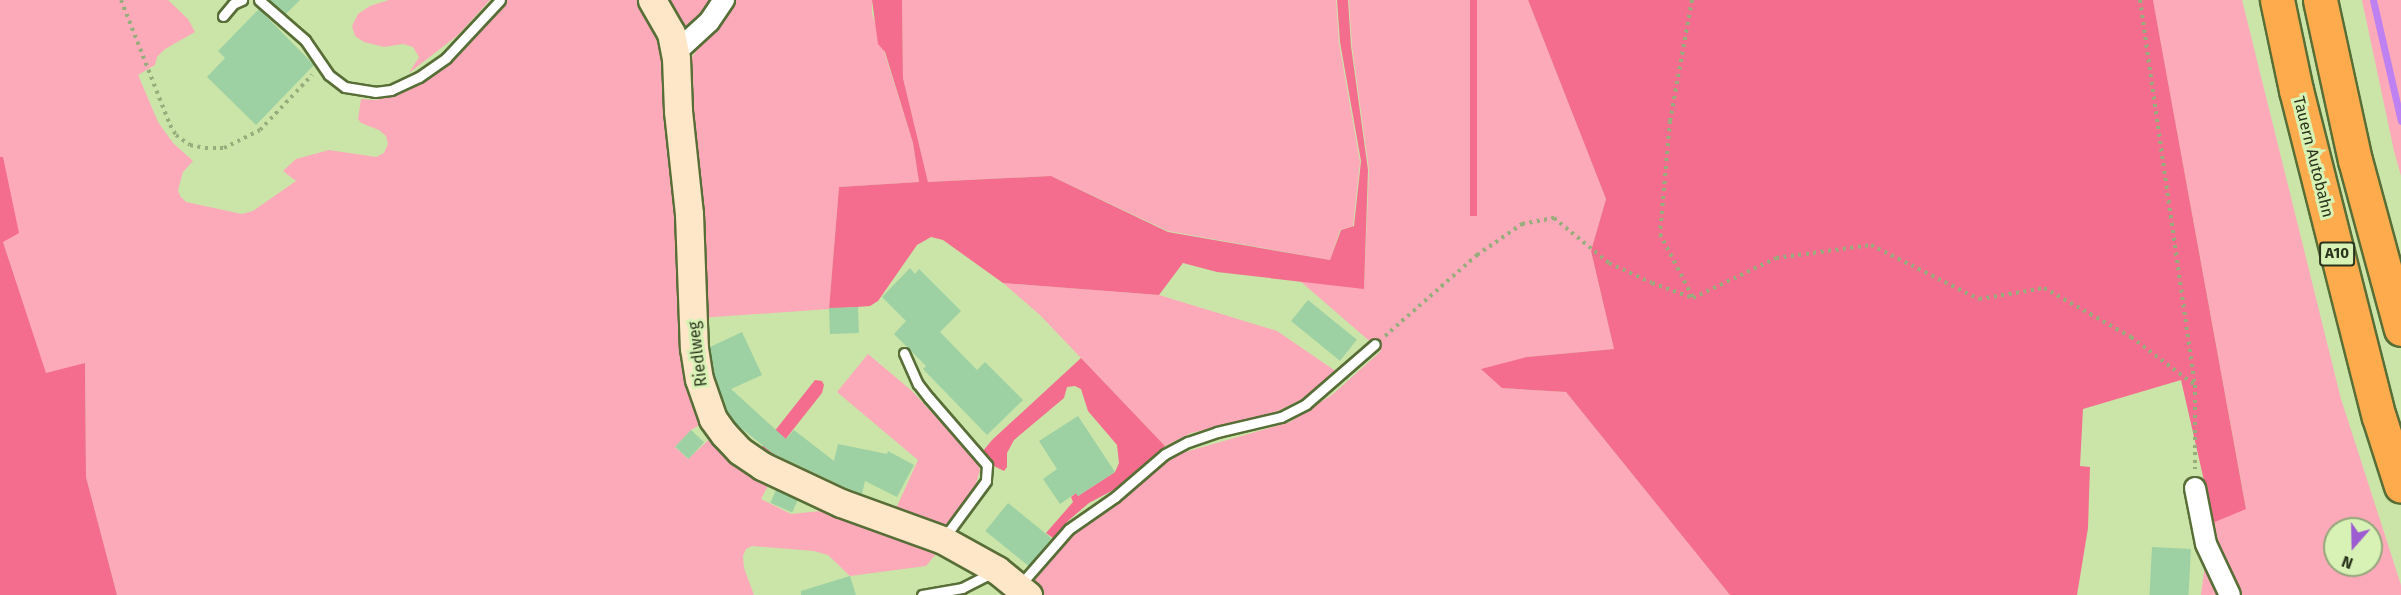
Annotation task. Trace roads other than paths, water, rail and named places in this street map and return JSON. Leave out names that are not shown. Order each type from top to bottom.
[{"type":"highway","name":"Tauern Autobahn","points":[[2277,0],[2296,90],[2379,417],[2401,486]]},
{"type":"highway","name":"A10","points":[[2320,0],[2355,160],[2401,329]]},
{"type":"street","name":"Riedlweg","points":[[652,0],[671,33],[675,53],[678,111],[689,214],[694,348],[699,379],[713,419],[740,452],[762,466],[841,503],[943,540],[986,577],[1023,591]]},
{"type":"street","points":[[675,53],[709,22],[724,0]]},
{"type":"street","points":[[2195,488],[2206,544],[2230,595]]},
{"type":"lane","points":[[223,16],[233,4],[242,0]]},
{"type":"lane","points":[[259,0],[305,40],[321,66],[345,87],[375,92],[391,90],[419,77],[446,58],[500,0]]},
{"type":"lane","points":[[1023,591],[1069,529],[1115,497],[1166,454],[1188,442],[1217,432],[1281,417],[1306,404],[1375,344]]},
{"type":"lane","points":[[904,353],[918,384],[987,465],[986,481],[943,540]]},
{"type":"lane","points":[[922,595],[986,577]]},
{"type":"lane","points":[[968,595],[986,577]]},
{"type":"waterway","points":[[2373,0],[2401,121]]}]
